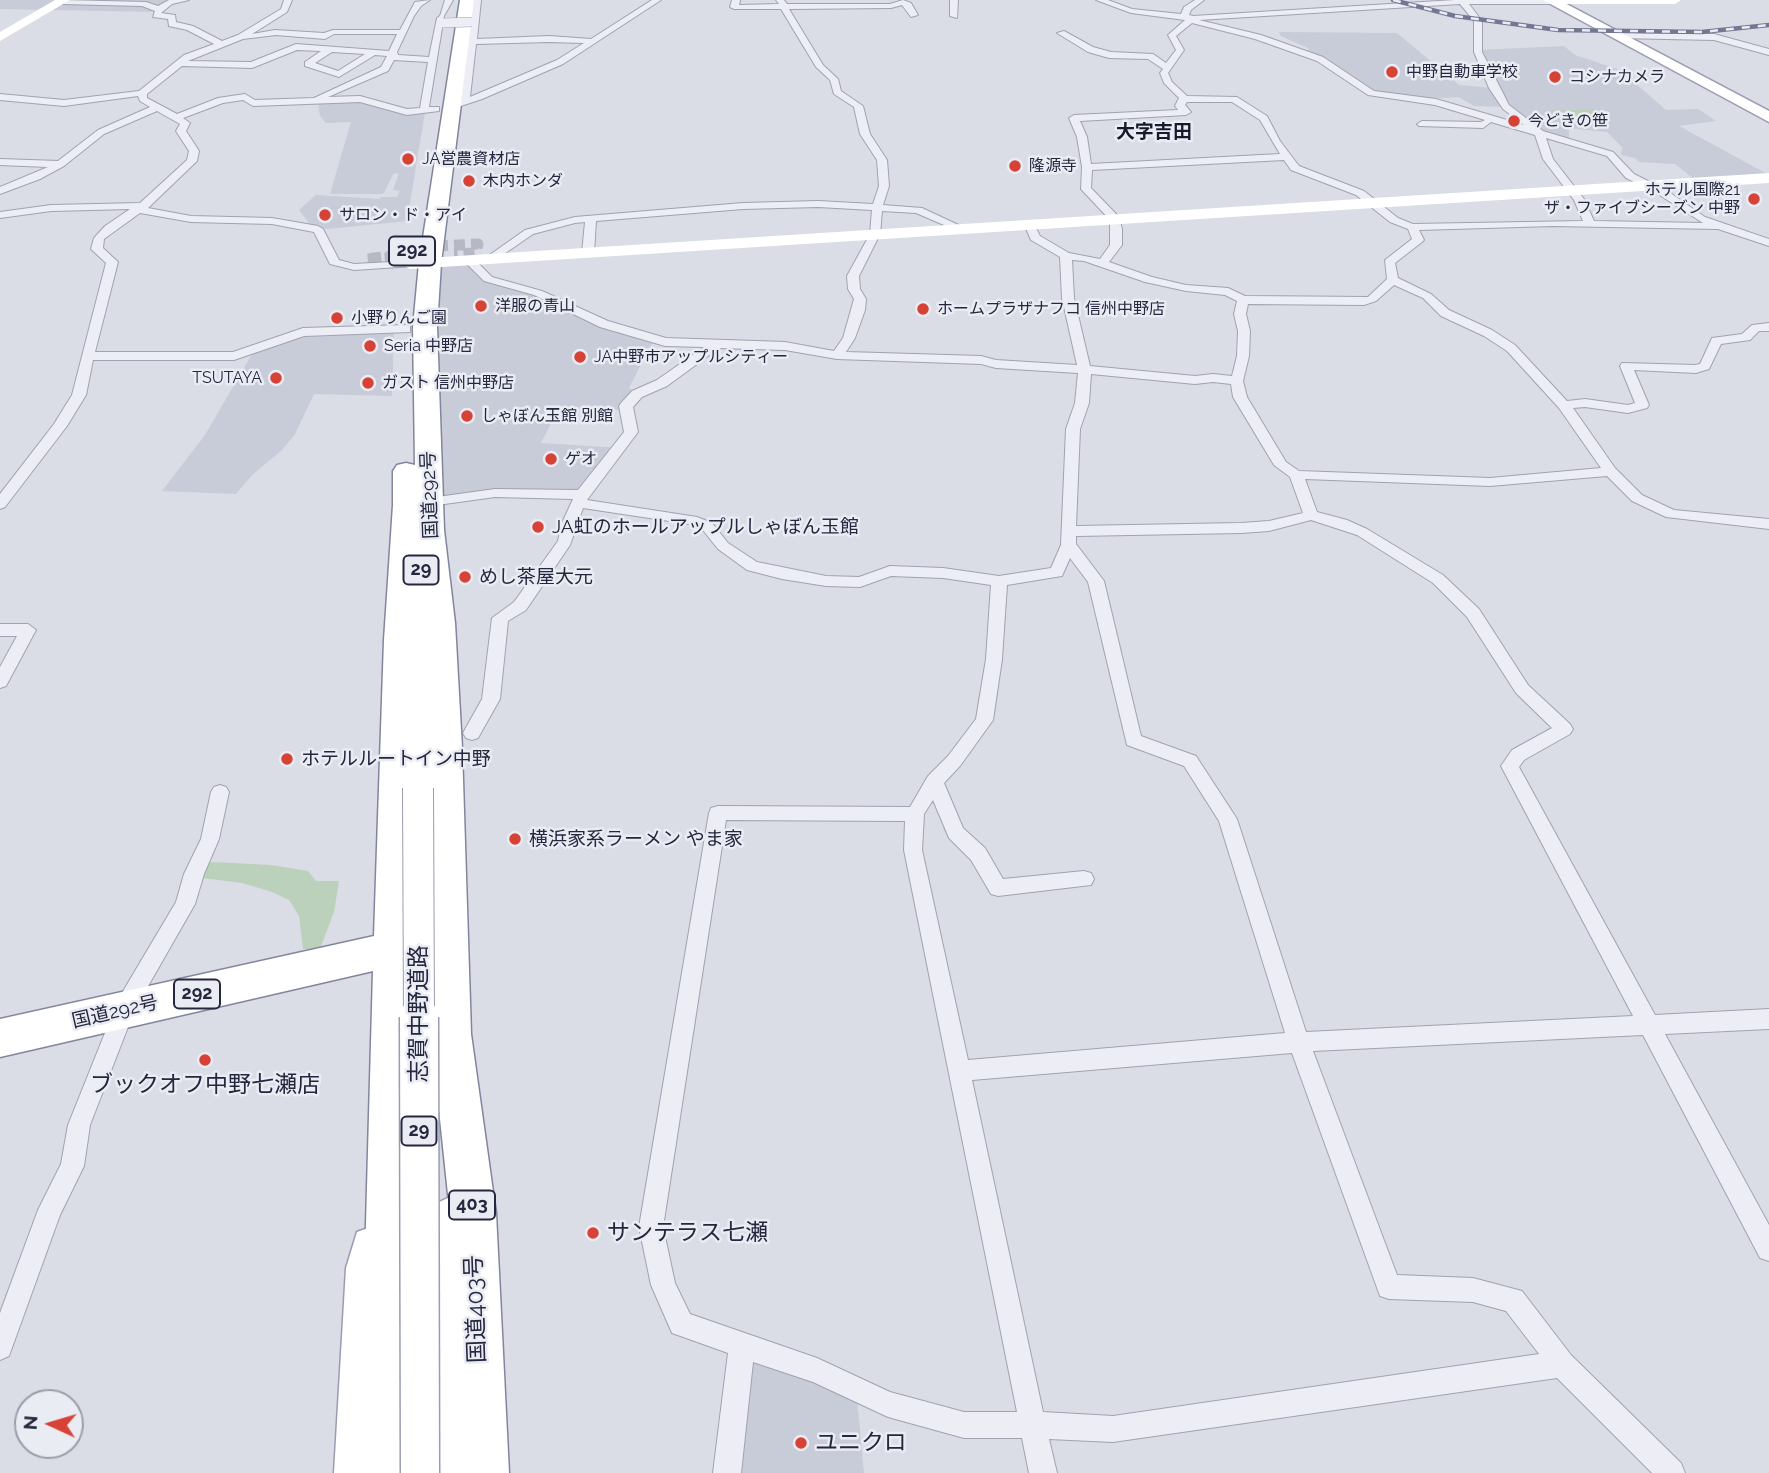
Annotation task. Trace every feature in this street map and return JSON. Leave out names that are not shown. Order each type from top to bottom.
[{"type":"highway","name":"国道292号","points":[[406,403],[406,329],[420,264],[444,107],[467,0]]},
{"type":"highway","name":"国道292号","points":[[444,107],[445,16]]},
{"type":"highway","name":"国道292号","points":[[394,948],[399,640],[419,503],[425,327],[420,264]]},
{"type":"highway","name":"国道292号","points":[[0,1038],[448,937],[440,623],[419,503],[406,455]]},
{"type":"highway","name":"国道403号","points":[[448,937],[450,1034],[465,1135],[472,1213],[483,1473]]},
{"type":"highway","points":[[391,1473],[386,1403],[394,948]]},
{"type":"main road","points":[[1553,1],[1769,117]]},
{"type":"main road","name":"志賀中野道路","points":[[419,503],[417,638],[420,1473]]},
{"type":"main road","name":"29","points":[[450,1034],[447,1085],[456,1454]]},
{"type":"main road","points":[[356,1473],[366,1268],[388,1180]]},
{"type":"street","points":[[186,0],[170,2],[156,15],[172,17],[173,24],[190,28],[218,45]]},
{"type":"street","points":[[239,42],[284,10],[288,0]]},
{"type":"street","points":[[315,101],[349,83],[385,69],[410,16],[418,5],[426,0]]},
{"type":"street","points":[[444,107],[433,60],[449,0]]},
{"type":"street","points":[[444,107],[472,42],[477,0]]},
{"type":"street","points":[[178,117],[231,97],[245,97],[253,103],[360,99],[407,112],[444,107],[560,62],[657,0]]},
{"type":"street","points":[[736,0],[734,7],[782,4],[877,10],[902,2],[908,5],[914,15]]},
{"type":"street","points":[[954,0],[954,16]]},
{"type":"street","points":[[1100,0],[1131,10],[1190,19],[1258,37],[1320,59],[1371,93],[1424,99],[1610,153],[1630,176],[1702,219],[1769,243]]},
{"type":"street","points":[[1190,19],[1187,9],[1200,0]]},
{"type":"street","points":[[1185,99],[1168,83],[1164,73],[1166,67],[1176,60],[1180,50],[1171,35],[1190,19],[1460,1],[1675,0]]},
{"type":"street","points":[[0,37],[63,1],[146,4],[146,7],[160,9]]},
{"type":"street","points":[[1460,1],[1475,14],[1478,21],[1478,52],[1494,88],[1506,107],[1539,132],[1548,159],[1579,199],[1590,224]]},
{"type":"street","points":[[782,4],[820,67],[834,79],[837,92],[858,106],[864,134],[882,160],[884,186],[877,208],[875,234],[853,276],[854,289],[860,299],[859,310],[849,338],[837,355]]},
{"type":"street","points":[[445,16],[473,21]]},
{"type":"street","points":[[0,97],[64,103],[142,93],[187,57],[218,45],[275,32],[325,36],[343,32],[404,32]]},
{"type":"street","points":[[1060,33],[1091,50],[1100,50],[1109,55],[1150,56],[1166,67]]},
{"type":"street","points":[[1621,36],[1714,37],[1769,52]]},
{"type":"street","points":[[472,42],[549,39],[590,41]]},
{"type":"street","points":[[268,46],[433,60]]},
{"type":"street","points":[[181,63],[252,65],[296,47]]},
{"type":"street","points":[[329,50],[308,64],[339,74],[373,53]]},
{"type":"street","points":[[118,85],[154,83]]},
{"type":"street","points":[[1,498],[60,426],[79,395],[112,262],[97,249],[99,239],[109,228],[141,208],[192,161],[194,151],[182,135],[185,123],[143,99],[142,93]]},
{"type":"street","points":[[1103,263],[1112,253],[1119,238],[1115,219],[1086,188],[1087,167],[1082,137],[1074,118],[1186,112],[1180,106],[1185,99],[1234,99],[1264,118],[1285,157],[1295,168],[1344,186],[1394,220],[1412,227],[1590,224],[1721,228]]},
{"type":"street","points":[[0,191],[37,177],[60,164],[101,132],[158,107]]},
{"type":"street","points":[[1422,124],[1483,125],[1489,119]]},
{"type":"street","points":[[1087,167],[1285,157]]},
{"type":"street","points":[[0,162],[60,164]]},
{"type":"street","points":[[0,215],[51,208],[141,208],[191,219],[272,221],[318,229],[334,262],[354,267],[1769,178]]},
{"type":"street","points":[[490,258],[529,232],[575,220],[743,205],[818,204],[918,210],[938,221],[962,229]]},
{"type":"street","points":[[588,253],[590,219]]},
{"type":"street","points":[[1029,224],[1035,238],[1066,256],[1086,258],[1186,288],[1228,292],[1243,300],[1364,301],[1372,299],[1393,280]]},
{"type":"street","points":[[1393,280],[1389,262],[1418,240],[1412,227]]},
{"type":"street","points":[[419,503],[495,493],[580,499],[692,520],[707,526],[723,546],[752,566],[826,581],[860,582],[890,570],[943,573],[999,581],[1057,572],[1068,538],[1073,429],[1082,403],[1085,371],[1068,298],[1066,256]]},
{"type":"street","points":[[470,261],[488,279],[538,293],[604,324],[665,342],[785,346],[837,355],[981,360],[996,364],[1237,381]]},
{"type":"street","points":[[1393,280],[1427,296],[1446,313],[1488,333],[1511,348],[1564,405],[1611,471],[1637,498],[1671,514],[1769,524]]},
{"type":"street","points":[[1243,300],[1240,314],[1244,331],[1243,356],[1237,381],[1240,397],[1281,465],[1296,475],[1490,482],[1611,471]]},
{"type":"street","points":[[1564,405],[1586,402],[1628,409],[1642,405],[1626,366],[1696,369],[1704,366],[1716,341],[1746,337],[1756,328],[1769,327]]},
{"type":"street","points":[[88,356],[234,356],[303,332],[406,329]]},
{"type":"street","points":[[472,733],[491,699],[499,618],[520,606],[565,542],[569,523],[580,499],[631,432],[626,406],[637,394],[662,383],[715,345]]},
{"type":"street","points":[[1296,475],[1311,515]]},
{"type":"street","points":[[1068,538],[1269,526],[1311,515],[1342,523],[1362,532],[1438,579],[1473,613],[1522,689],[1564,729],[1518,755],[1510,766],[1769,1249]]},
{"type":"street","points":[[1068,538],[1096,581],[1133,740],[1190,761],[1228,819],[1299,1042],[1388,1287],[1473,1290],[1513,1300],[1562,1364],[1671,1473]]},
{"type":"street","points":[[999,581],[994,659],[984,720],[954,761],[934,781],[915,814],[913,850],[1043,1473]]},
{"type":"street","points":[[0,630],[28,630],[0,682]]},
{"type":"street","points":[[934,781],[956,833],[978,854],[998,888],[1084,879]]},
{"type":"street","points":[[0,1348],[50,1210],[72,1166],[79,1125],[124,1011],[150,961],[185,904],[194,874],[210,839],[220,792]]},
{"type":"street","points":[[915,814],[718,813],[651,1227],[663,1285],[681,1324],[817,1371],[888,1404],[964,1425],[1033,1424],[1113,1429],[1562,1364]]},
{"type":"street","points":[[959,1071],[1299,1042],[1769,1019]]},
{"type":"street","points":[[727,1473],[742,1347]]},
{"type":"shaded area","points":[[0,0],[185,0],[170,2],[158,12],[0,9]]},
{"type":"shaded area","points":[[1279,32],[1397,33],[1459,85],[1493,88],[1478,50],[1564,46],[1575,55],[1620,70],[1666,110],[1698,109],[1716,121],[1679,126],[1769,175],[1698,182],[1675,164],[1639,162],[1635,158],[1621,155],[1622,147],[1607,132],[1569,128],[1569,140],[1539,132],[1506,107],[1474,106],[1459,97],[1424,99],[1379,95],[1320,59],[1298,52],[1310,49],[1281,36]]},
{"type":"shaded area","points":[[357,101],[425,112],[407,221],[327,229],[312,227],[299,210],[316,195],[379,199],[397,197],[400,191],[393,190],[399,173],[393,174],[381,194],[330,194],[351,122],[326,123],[320,116],[318,102]]},
{"type":"shaded area","points":[[470,261],[488,279],[654,339],[629,388],[637,394],[627,410],[559,407],[541,443],[621,448],[582,495],[495,493],[441,501],[436,298],[439,262]]},
{"type":"shaded area","points":[[394,329],[392,396],[314,394],[295,434],[236,494],[162,491],[205,435],[255,349],[303,332]]},
{"type":"shaded area","points":[[742,1347],[856,1389],[864,1473],[727,1473]]},
{"type":"green space","points":[[1595,109],[1612,124],[1563,124],[1549,111]]},
{"type":"green space","points":[[205,863],[271,865],[308,871],[316,881],[339,881],[334,912],[320,949],[303,949],[299,916],[289,900],[242,883],[202,878]]},
{"type":"tunnel","points":[[437,246],[478,244],[475,253],[454,254]]},
{"type":"tunnel","points":[[398,255],[366,259],[399,257]]},
{"type":"railway","points":[[1393,0],[1455,16],[1558,30],[1702,32],[1769,25]]},
{"type":"place","name":"中野自動車学校","points":[[1392,72]]},
{"type":"place","name":"コシナカメラ","points":[[1555,77]]},
{"type":"place","name":"今どきの笹","points":[[1514,121]]},
{"type":"place","name":"JA営農資材店","points":[[408,159]]},
{"type":"place","name":"隆源寺","points":[[1015,166]]},
{"type":"place","name":"木内ホンダ","points":[[469,181]]},
{"type":"place","name":"ホテル国際21 ザ・ファイブシーズン 中野","points":[[1754,199]]},
{"type":"place","name":"サロン・ド・アイ","points":[[325,215]]},
{"type":"place","name":"洋服の青山","points":[[481,306]]},
{"type":"place","name":"ホームプラザナフコ 信州中野店","points":[[923,309]]},
{"type":"place","name":"小野りんご園","points":[[337,318]]},
{"type":"place","name":"Seria 中野店","points":[[370,346]]},
{"type":"place","name":"JA中野市アップルシティー","points":[[580,357]]},
{"type":"place","name":"TSUTAYA","points":[[276,378]]},
{"type":"place","name":"ガスト 信州中野店","points":[[368,383]]},
{"type":"place","name":"しゃぼん玉館 別館","points":[[467,416]]},
{"type":"place","name":"ゲオ","points":[[551,459]]},
{"type":"place","name":"JA虹のホールアップルしゃぼん玉館","points":[[538,527]]},
{"type":"place","name":"めし茶屋大元","points":[[465,577]]},
{"type":"place","name":"ホテルルートイン中野","points":[[287,759]]},
{"type":"place","name":"横浜家系ラーメン やま家","points":[[515,839]]},
{"type":"place","name":"ブックオフ中野七瀬店","points":[[205,1060]]},
{"type":"place","name":"サンテラス七瀬","points":[[593,1233]]},
{"type":"place","name":"ユニクロ","points":[[801,1443]]},
{"type":"district","name":"大字吉田","points":[[1154,132]]}]
